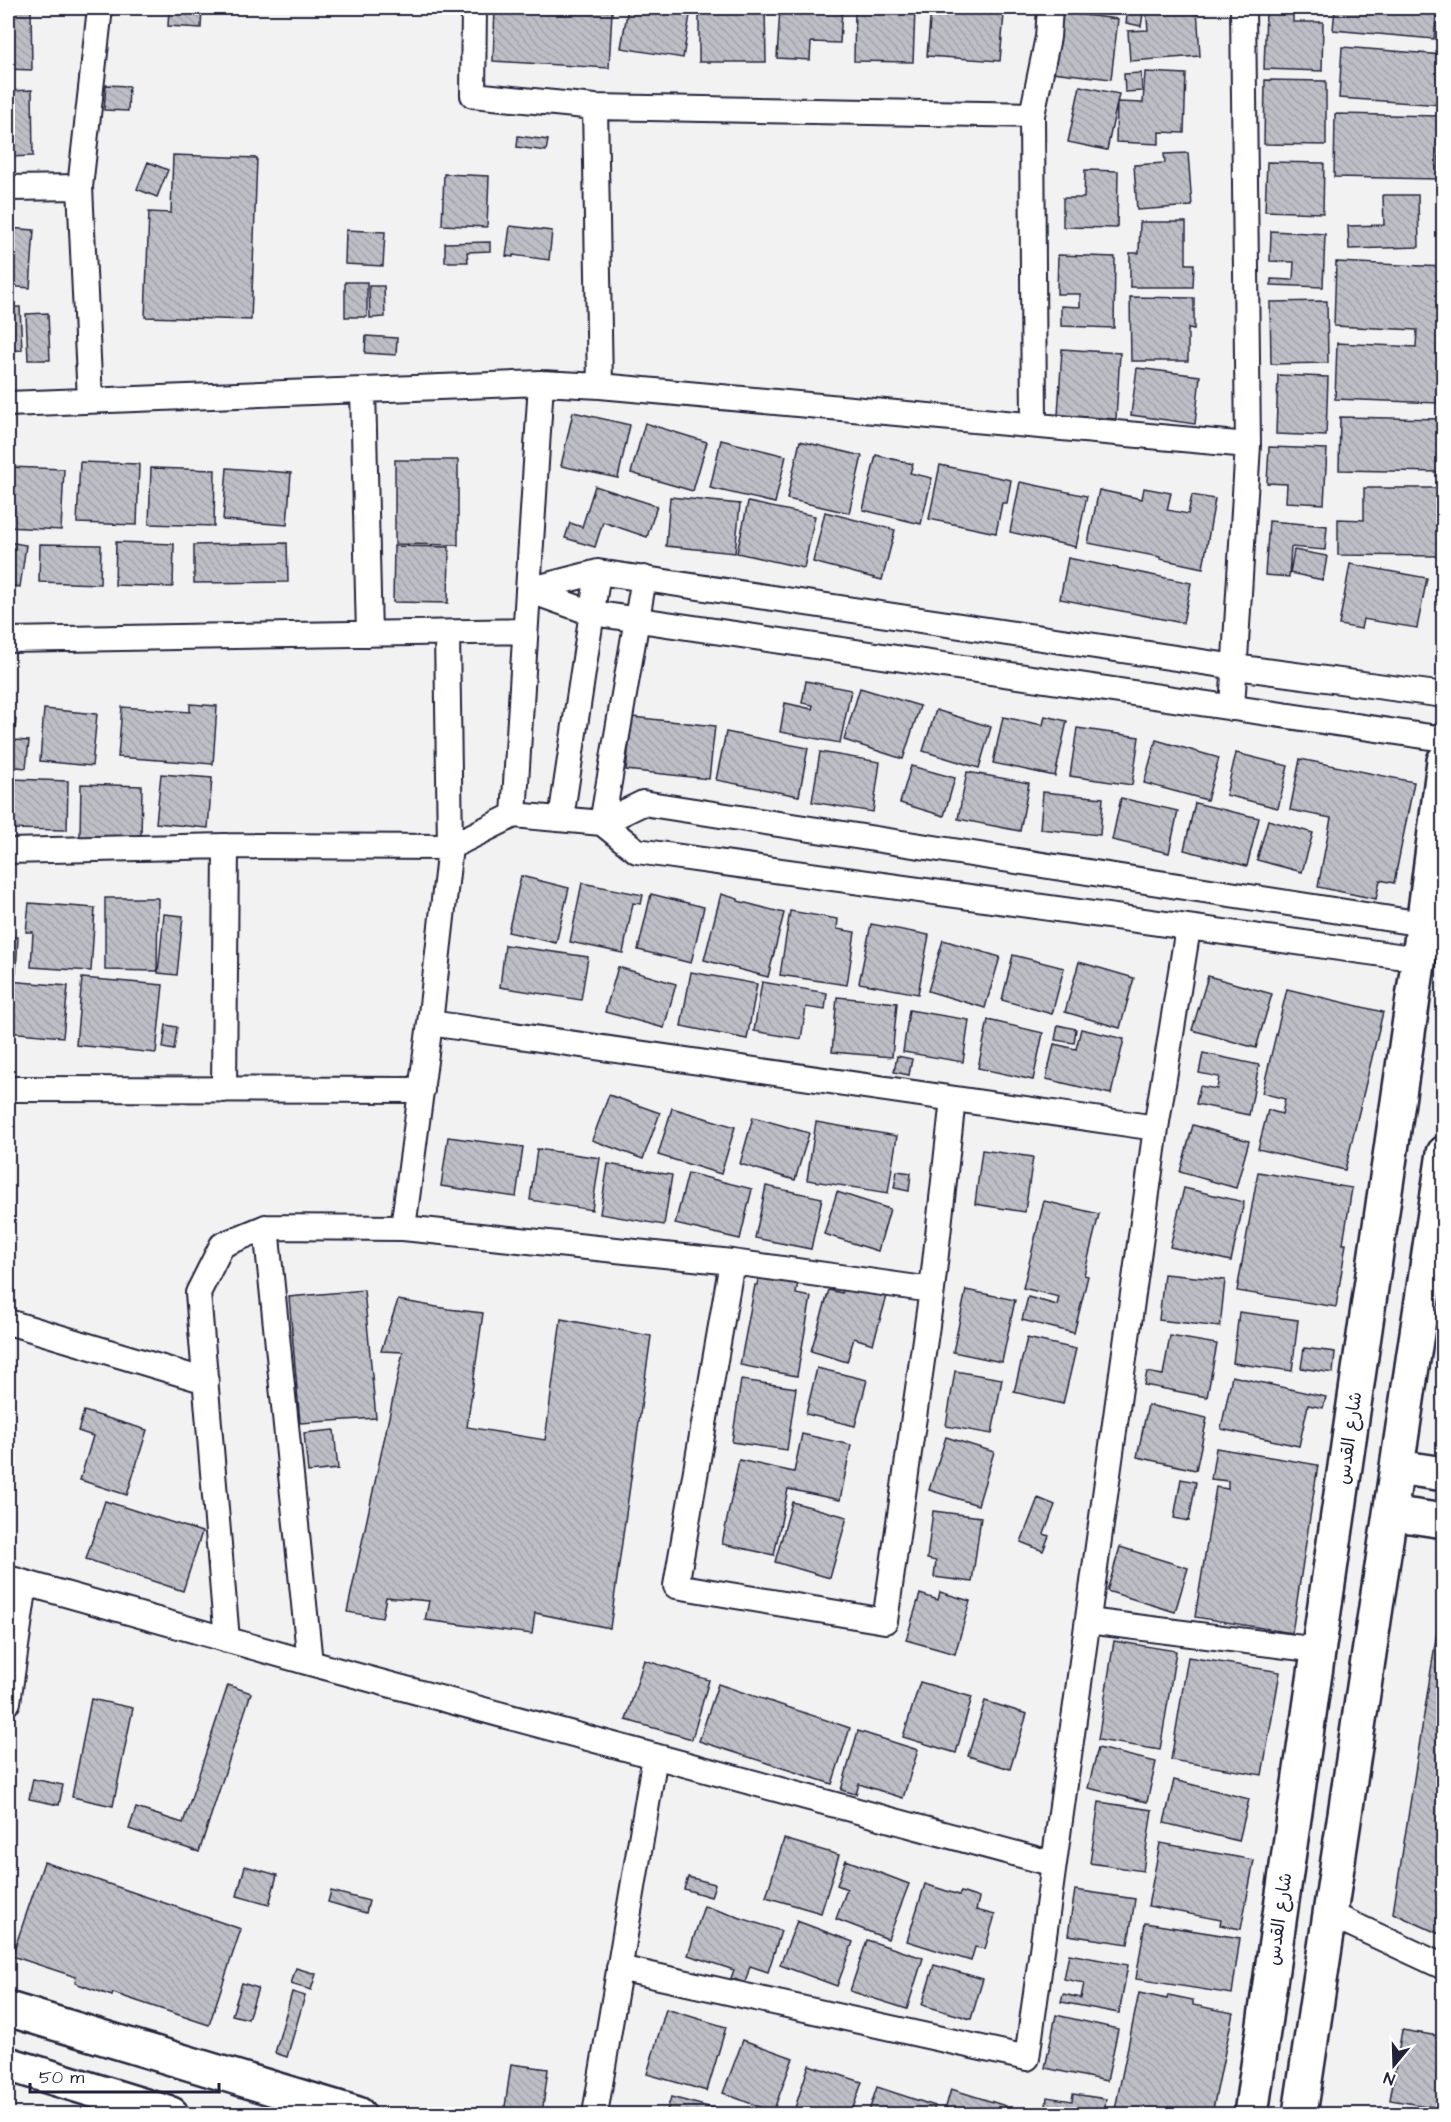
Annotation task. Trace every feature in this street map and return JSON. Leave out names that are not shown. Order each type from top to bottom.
[{"type":"main road","name":"شارع القدس","points":[[1251,2115],[1419,959],[1443,761]]},
{"type":"main road","points":[[1300,2115],[1443,1153]]},
{"type":"main road","points":[[1397,1467],[1443,1474]]},
{"type":"main road","points":[[1390,1513],[1443,1521]]},
{"type":"main road","points":[[8,2009],[358,2115]]},
{"type":"main road","points":[[8,2064],[171,2115]]},
{"type":"street","points":[[90,400],[80,187],[100,8]]},
{"type":"street","points":[[474,8],[473,95],[595,107],[1032,115]]},
{"type":"street","points":[[1034,425],[1032,115],[1048,37],[1050,8]]},
{"type":"street","points":[[1232,708],[1248,445],[1243,8]]},
{"type":"street","points":[[595,107],[600,386]]},
{"type":"street","points":[[8,188],[80,187]]},
{"type":"street","points":[[8,404],[541,382],[1248,445]]},
{"type":"street","points":[[514,815],[541,382]]},
{"type":"street","points":[[363,390],[369,634]]},
{"type":"street","points":[[528,590],[598,572],[1236,667],[1443,695]]},
{"type":"street","points":[[561,819],[598,572]]},
{"type":"street","points":[[602,823],[644,578]]},
{"type":"street","points":[[528,590],[592,613],[1443,739]]},
{"type":"street","points":[[8,640],[525,631]]},
{"type":"street","points":[[404,1228],[450,847],[447,633]]},
{"type":"street","points":[[8,851],[226,846],[450,847],[514,815],[602,823],[643,803],[1423,924]]},
{"type":"street","points":[[602,823],[637,851],[1419,959]]},
{"type":"street","points":[[224,1090],[226,846]]},
{"type":"street","points":[[620,1968],[1027,2058],[1156,1128],[1188,928]]},
{"type":"street","points":[[430,1023],[1156,1128]]},
{"type":"street","points":[[8,1089],[422,1090]]},
{"type":"street","points":[[732,1262],[675,1586],[885,1621],[932,1290],[953,1098]]},
{"type":"street","points":[[227,1640],[198,1293],[222,1245],[266,1227],[404,1228],[732,1262],[932,1290]]},
{"type":"street","points":[[266,1227],[310,1663]]},
{"type":"street","points":[[8,1322],[206,1381]]},
{"type":"street","points":[[8,1702],[16,1580],[310,1663],[1054,1864]]},
{"type":"street","points":[[1088,1622],[1318,1650]]},
{"type":"street","points":[[595,2115],[655,1756]]},
{"type":"street","points":[[1330,1914],[1443,1967]]},
{"type":"building","points":[[8,8],[31,8],[32,70],[8,69]]},
{"type":"building","points":[[169,8],[202,8],[201,28],[168,26]]},
{"type":"building","points":[[495,8],[612,11],[609,68],[493,61]]},
{"type":"building","points":[[628,8],[690,15],[683,58],[621,48]]},
{"type":"building","points":[[699,8],[765,8],[766,62],[699,62]]},
{"type":"building","points":[[780,8],[842,8],[840,43],[811,42],[810,60],[777,58]]},
{"type":"building","points":[[855,8],[915,9],[913,62],[854,61]]},
{"type":"building","points":[[931,8],[1004,14],[1000,61],[927,56]]},
{"type":"building","points":[[1128,8],[1144,8],[1141,26],[1126,23]]},
{"type":"building","points":[[1146,8],[1197,8],[1200,56],[1130,61],[1128,31],[1148,30]]},
{"type":"building","points":[[1335,8],[1437,8],[1434,39],[1333,30]]},
{"type":"building","points":[[1058,12],[1118,19],[1111,79],[1052,72]]},
{"type":"building","points":[[1266,12],[1293,13],[1293,22],[1323,22],[1322,71],[1264,69]]},
{"type":"building","points":[[1342,47],[1444,55],[1442,105],[1339,98]]},
{"type":"building","points":[[1145,72],[1186,74],[1184,133],[1159,132],[1159,144],[1116,142],[1117,102],[1143,103]]},
{"type":"building","points":[[1141,73],[1142,91],[1125,92],[1124,74]]},
{"type":"building","points":[[1265,80],[1326,81],[1326,145],[1264,144]]},
{"type":"building","points":[[106,85],[129,86],[128,111],[104,110]]},
{"type":"building","points":[[1080,86],[1119,94],[1107,150],[1068,142]]},
{"type":"building","points":[[32,90],[33,156],[8,157],[8,91]]},
{"type":"building","points":[[1335,114],[1439,116],[1438,179],[1334,177]]},
{"type":"building","points":[[518,136],[548,140],[546,151],[517,147]]},
{"type":"building","points":[[1188,153],[1192,206],[1137,210],[1134,165],[1165,163],[1164,154]]},
{"type":"building","points":[[173,155],[257,158],[251,320],[145,317],[149,212],[171,213]]},
{"type":"building","points":[[148,162],[168,170],[157,197],[137,189]]},
{"type":"building","points":[[1267,162],[1324,163],[1323,213],[1265,211]]},
{"type":"building","points":[[1085,170],[1118,171],[1117,228],[1063,227],[1063,198],[1084,198]]},
{"type":"building","points":[[444,174],[489,176],[487,227],[442,225]]},
{"type":"building","points":[[1383,195],[1418,195],[1419,247],[1349,249],[1348,226],[1384,225]]},
{"type":"building","points":[[1140,222],[1186,222],[1186,264],[1194,264],[1193,287],[1130,287],[1130,253],[1139,253]]},
{"type":"building","points":[[510,226],[552,231],[549,260],[506,256]]},
{"type":"building","points":[[8,228],[34,230],[30,288],[8,286]]},
{"type":"building","points":[[346,230],[385,232],[383,266],[345,264]]},
{"type":"building","points":[[1271,231],[1325,234],[1323,287],[1271,285],[1271,279],[1293,280],[1294,262],[1270,261]]},
{"type":"building","points":[[490,242],[490,251],[467,252],[468,262],[445,262],[445,243]]},
{"type":"building","points":[[1058,255],[1115,257],[1114,328],[1061,326],[1061,306],[1080,307],[1080,294],[1057,294]]},
{"type":"building","points":[[1336,262],[1444,267],[1439,403],[1335,399],[1337,343],[1416,347],[1417,330],[1334,326]]},
{"type":"building","points":[[345,282],[367,282],[367,317],[345,317]]},
{"type":"building","points":[[369,286],[384,286],[385,317],[370,318]]},
{"type":"building","points":[[1130,297],[1194,298],[1194,329],[1188,328],[1188,361],[1131,361]]},
{"type":"building","points":[[1327,301],[1328,363],[1271,364],[1270,302]]},
{"type":"building","points":[[8,307],[20,307],[22,350],[8,351]]},
{"type":"building","points":[[48,313],[50,360],[28,360],[26,314]]},
{"type":"building","points":[[366,336],[397,338],[396,355],[365,353]]},
{"type":"building","points":[[1062,349],[1120,353],[1116,419],[1058,415]]},
{"type":"building","points":[[1137,368],[1200,376],[1195,424],[1131,415]]},
{"type":"building","points":[[1278,375],[1328,377],[1326,436],[1276,434]]},
{"type":"building","points":[[573,412],[630,425],[618,478],[561,466]]},
{"type":"building","points":[[1340,417],[1441,419],[1440,472],[1339,470]]},
{"type":"building","points":[[645,423],[707,442],[693,491],[631,473]]},
{"type":"building","points":[[721,440],[786,456],[775,503],[710,488]]},
{"type":"building","points":[[800,441],[862,456],[849,513],[787,499]]},
{"type":"building","points":[[1269,447],[1327,449],[1324,504],[1286,502],[1287,484],[1267,483]]},
{"type":"building","points":[[876,455],[913,464],[910,473],[932,478],[921,524],[863,510]]},
{"type":"building","points":[[395,460],[458,460],[458,545],[395,544]]},
{"type":"building","points":[[80,462],[139,464],[137,525],[77,523]]},
{"type":"building","points":[[940,465],[1011,480],[1007,503],[1002,503],[996,533],[929,519]]},
{"type":"building","points":[[8,467],[64,469],[61,530],[8,527]]},
{"type":"building","points":[[151,468],[215,470],[214,526],[149,524]]},
{"type":"building","points":[[227,468],[291,473],[287,525],[223,520]]},
{"type":"building","points":[[1020,482],[1087,496],[1076,547],[1010,532]]},
{"type":"building","points":[[595,486],[657,506],[647,537],[603,522],[595,547],[565,538],[570,523],[582,527]]},
{"type":"building","points":[[1144,488],[1171,493],[1167,510],[1188,514],[1192,495],[1215,499],[1203,568],[1088,543],[1099,490],[1142,499]]},
{"type":"building","points":[[1364,488],[1443,488],[1442,556],[1338,555],[1338,519],[1364,520]]},
{"type":"building","points":[[670,497],[740,504],[735,553],[666,546]]},
{"type":"building","points":[[748,502],[815,516],[804,568],[737,553]]},
{"type":"building","points":[[825,512],[895,530],[882,580],[813,562]]},
{"type":"building","points":[[1269,521],[1327,526],[1325,550],[1291,547],[1289,577],[1265,575]]},
{"type":"building","points":[[8,542],[26,545],[20,587],[8,585]]},
{"type":"building","points":[[116,542],[174,544],[173,587],[115,585]]},
{"type":"building","points":[[287,543],[288,582],[194,583],[194,545]]},
{"type":"building","points":[[40,544],[101,545],[100,584],[39,582]]},
{"type":"building","points":[[394,546],[449,547],[448,603],[393,602]]},
{"type":"building","points":[[1294,550],[1327,556],[1323,580],[1290,573]]},
{"type":"building","points":[[1068,558],[1191,583],[1183,623],[1060,599]]},
{"type":"building","points":[[1350,564],[1427,578],[1417,628],[1363,619],[1361,629],[1339,625]]},
{"type":"building","points":[[806,681],[851,690],[840,743],[780,732],[785,703],[812,709],[813,705],[802,703]]},
{"type":"building","points":[[860,688],[920,706],[903,759],[844,740]]},
{"type":"building","points":[[190,704],[217,706],[213,764],[118,757],[122,707],[190,712]]},
{"type":"building","points":[[44,709],[97,714],[92,766],[40,761]]},
{"type":"building","points":[[936,710],[991,727],[979,768],[923,751]]},
{"type":"building","points":[[1045,716],[1067,721],[1055,776],[993,763],[1003,717],[1043,725]]},
{"type":"building","points":[[632,717],[715,726],[709,779],[626,770]]},
{"type":"building","points":[[8,718],[16,719],[14,740],[29,741],[26,768],[8,766]]},
{"type":"building","points":[[1077,728],[1139,737],[1132,785],[1070,776]]},
{"type":"building","points":[[726,732],[808,748],[799,796],[716,780]]},
{"type":"building","points":[[1156,740],[1219,758],[1207,800],[1144,783]]},
{"type":"building","points":[[820,752],[880,762],[873,812],[812,802]]},
{"type":"building","points":[[1236,753],[1288,766],[1278,808],[1226,795]]},
{"type":"building","points":[[1300,759],[1414,782],[1394,883],[1380,880],[1376,899],[1318,887],[1331,818],[1290,810]]},
{"type":"building","points":[[911,766],[955,778],[944,816],[900,803]]},
{"type":"building","points":[[967,772],[1029,783],[1020,831],[958,819]]},
{"type":"building","points":[[161,774],[212,778],[208,828],[156,823]]},
{"type":"building","points":[[11,779],[68,781],[67,830],[9,829]]},
{"type":"building","points":[[81,784],[142,786],[141,839],[80,837]]},
{"type":"building","points":[[1043,792],[1103,798],[1100,835],[1040,829]]},
{"type":"building","points":[[1121,798],[1178,811],[1169,853],[1112,840]]},
{"type":"building","points":[[1195,803],[1259,818],[1247,866],[1184,850]]},
{"type":"building","points":[[1268,820],[1313,833],[1302,872],[1257,860]]},
{"type":"building","points":[[521,876],[569,888],[556,943],[508,932]]},
{"type":"building","points":[[582,883],[643,895],[641,904],[633,903],[623,953],[570,942]]},
{"type":"building","points":[[651,894],[704,907],[691,963],[638,950]]},
{"type":"building","points":[[721,894],[784,913],[768,977],[704,960]]},
{"type":"building","points":[[105,898],[158,898],[157,971],[105,970]]},
{"type":"building","points":[[29,903],[95,908],[91,971],[31,967],[33,932],[26,932]]},
{"type":"building","points":[[8,911],[13,911],[11,937],[18,937],[16,972],[8,971]]},
{"type":"building","points":[[790,911],[838,919],[837,929],[855,932],[847,985],[780,975]]},
{"type":"building","points":[[164,914],[183,916],[177,975],[158,973]]},
{"type":"building","points":[[871,924],[929,935],[918,994],[859,983]]},
{"type":"building","points":[[943,940],[1000,957],[985,1008],[928,991]]},
{"type":"building","points":[[505,945],[588,957],[581,1000],[500,987]]},
{"type":"building","points":[[1013,955],[1064,968],[1052,1014],[1002,1000]]},
{"type":"building","points":[[1079,962],[1134,978],[1120,1028],[1065,1012]]},
{"type":"building","points":[[618,967],[676,984],[664,1028],[605,1012]]},
{"type":"building","points":[[691,972],[757,984],[747,1039],[681,1026]]},
{"type":"building","points":[[1208,976],[1272,994],[1256,1048],[1192,1030]]},
{"type":"building","points":[[82,978],[163,985],[156,1053],[76,1045]]},
{"type":"building","points":[[8,981],[68,986],[63,1037],[8,1032]]},
{"type":"building","points":[[762,982],[827,993],[825,1010],[806,1007],[801,1039],[754,1031]]},
{"type":"building","points":[[1287,989],[1383,1012],[1345,1170],[1258,1149],[1268,1110],[1282,1114],[1285,1099],[1262,1093]]},
{"type":"building","points":[[837,997],[897,1003],[892,1057],[832,1052]]},
{"type":"building","points":[[909,1010],[969,1020],[963,1062],[903,1052]]},
{"type":"building","points":[[988,1020],[1043,1033],[1033,1080],[978,1068]]},
{"type":"building","points":[[166,1025],[177,1027],[174,1050],[163,1048]]},
{"type":"building","points":[[1058,1025],[1076,1029],[1074,1043],[1055,1040]]},
{"type":"building","points":[[1081,1029],[1124,1039],[1111,1094],[1046,1079],[1054,1044],[1076,1049]]},
{"type":"building","points":[[1203,1053],[1259,1065],[1249,1115],[1196,1104],[1200,1086],[1217,1089],[1219,1077],[1199,1073]]},
{"type":"building","points":[[897,1056],[912,1059],[909,1075],[894,1072]]},
{"type":"building","points":[[609,1095],[660,1113],[643,1159],[592,1140]]},
{"type":"building","points":[[672,1108],[735,1127],[721,1174],[658,1155]]},
{"type":"building","points":[[753,1117],[809,1133],[795,1180],[740,1164]]},
{"type":"building","points":[[816,1122],[897,1136],[888,1193],[807,1180]]},
{"type":"building","points":[[1193,1125],[1249,1141],[1236,1188],[1180,1172]]},
{"type":"building","points":[[448,1137],[523,1147],[516,1197],[441,1186]]},
{"type":"building","points":[[537,1149],[600,1158],[592,1210],[530,1200]]},
{"type":"building","points":[[982,1150],[1033,1157],[1025,1212],[975,1204]]},
{"type":"building","points":[[608,1164],[672,1175],[664,1225],[600,1214]]},
{"type":"building","points":[[897,1171],[911,1173],[909,1191],[894,1188]]},
{"type":"building","points":[[1258,1172],[1352,1188],[1336,1307],[1237,1291]]},
{"type":"building","points":[[688,1173],[752,1189],[740,1239],[675,1224]]},
{"type":"building","points":[[766,1186],[822,1198],[811,1249],[755,1238]]},
{"type":"building","points":[[1184,1188],[1244,1202],[1231,1261],[1170,1247]]},
{"type":"building","points":[[837,1192],[890,1209],[878,1251],[824,1234]]},
{"type":"building","points":[[1044,1201],[1099,1214],[1084,1275],[1088,1276],[1074,1333],[1022,1320],[1028,1297],[1057,1305],[1059,1297],[1023,1288]]},
{"type":"building","points":[[760,1267],[799,1274],[796,1294],[811,1297],[797,1376],[740,1365]]},
{"type":"building","points":[[1164,1274],[1225,1280],[1220,1327],[1159,1320]]},
{"type":"building","points":[[845,1283],[887,1296],[873,1344],[854,1338],[847,1362],[811,1351],[829,1290],[842,1293]]},
{"type":"building","points":[[364,1290],[376,1418],[300,1423],[289,1297]]},
{"type":"building","points":[[966,1290],[1015,1300],[1002,1362],[953,1352]]},
{"type":"building","points":[[398,1300],[483,1313],[467,1427],[545,1440],[561,1319],[651,1336],[610,1628],[535,1613],[532,1634],[425,1620],[429,1601],[386,1597],[382,1618],[347,1612],[403,1352],[381,1351]]},
{"type":"building","points":[[1239,1312],[1298,1320],[1292,1371],[1233,1363]]},
{"type":"building","points":[[1170,1336],[1217,1344],[1207,1397],[1144,1385],[1147,1372],[1163,1375]]},
{"type":"building","points":[[1027,1338],[1076,1349],[1063,1404],[1014,1392]]},
{"type":"building","points":[[1304,1348],[1335,1352],[1333,1373],[1301,1368]]},
{"type":"building","points":[[817,1368],[867,1380],[855,1426],[806,1414]]},
{"type":"building","points":[[955,1371],[1002,1379],[992,1434],[946,1426]]},
{"type":"building","points":[[1232,1376],[1326,1397],[1323,1408],[1308,1405],[1299,1446],[1221,1429]]},
{"type":"building","points":[[741,1380],[796,1388],[787,1450],[732,1442]]},
{"type":"building","points":[[1148,1405],[1207,1418],[1196,1470],[1137,1457]]},
{"type":"building","points":[[84,1411],[147,1430],[127,1495],[80,1480],[93,1436],[78,1431]]},
{"type":"building","points":[[334,1430],[338,1469],[308,1472],[304,1433]]},
{"type":"building","points":[[802,1434],[851,1445],[840,1500],[788,1489],[774,1555],[722,1544],[739,1460],[794,1472]]},
{"type":"building","points":[[946,1437],[994,1452],[978,1505],[929,1490]]},
{"type":"building","points":[[1216,1448],[1318,1465],[1292,1633],[1195,1617],[1216,1487],[1228,1489],[1228,1481],[1211,1479]]},
{"type":"building","points":[[1181,1479],[1196,1482],[1189,1521],[1174,1518]]},
{"type":"building","points":[[1038,1498],[1055,1505],[1044,1534],[1049,1536],[1043,1551],[1021,1542]]},
{"type":"building","points":[[105,1501],[202,1532],[183,1591],[86,1559]]},
{"type":"building","points":[[792,1502],[847,1517],[830,1578],[775,1562]]},
{"type":"building","points":[[933,1511],[981,1517],[972,1582],[934,1577],[936,1561],[927,1559]]},
{"type":"building","points":[[1120,1547],[1188,1568],[1175,1612],[1107,1591]]},
{"type":"building","points":[[1444,1587],[1444,1936],[1393,1913]]},
{"type":"building","points":[[940,1592],[970,1601],[955,1654],[906,1640],[920,1594],[938,1600]]},
{"type":"building","points":[[1114,1641],[1176,1651],[1160,1750],[1098,1740]]},
{"type":"building","points":[[1188,1657],[1280,1672],[1262,1775],[1171,1760]]},
{"type":"building","points":[[644,1660],[709,1680],[692,1739],[626,1720]]},
{"type":"building","points":[[920,1682],[972,1697],[956,1753],[903,1737]]},
{"type":"building","points":[[718,1684],[850,1728],[832,1784],[699,1741]]},
{"type":"building","points":[[228,1685],[251,1693],[199,1852],[129,1829],[136,1808],[183,1823]]},
{"type":"building","points":[[91,1699],[133,1708],[113,1806],[72,1797]]},
{"type":"building","points":[[985,1701],[1027,1714],[1010,1769],[968,1756]]},
{"type":"building","points":[[858,1731],[918,1750],[903,1798],[859,1784],[856,1794],[841,1790]]},
{"type":"building","points":[[1098,1748],[1156,1762],[1147,1802],[1088,1788]]},
{"type":"building","points":[[33,1779],[63,1785],[59,1805],[29,1799]]},
{"type":"building","points":[[1174,1780],[1249,1799],[1239,1841],[1164,1823]]},
{"type":"building","points":[[1099,1802],[1152,1810],[1143,1871],[1090,1863]]},
{"type":"building","points":[[784,1839],[839,1855],[821,1913],[766,1897]]},
{"type":"building","points":[[1160,1843],[1254,1860],[1241,1929],[1220,1925],[1221,1920],[1148,1906]]},
{"type":"building","points":[[846,1860],[909,1884],[888,1939],[836,1919],[847,1889],[837,1885]]},
{"type":"building","points":[[44,1862],[241,1929],[209,2025],[113,1993],[112,1996],[75,1983],[76,1977],[12,1956]]},
{"type":"building","points":[[245,1866],[277,1875],[269,1905],[237,1896]]},
{"type":"building","points":[[688,1877],[715,1884],[711,1897],[684,1889]]},
{"type":"building","points":[[925,1884],[959,1895],[961,1892],[979,1898],[976,1910],[995,1915],[985,1949],[975,1947],[971,1961],[907,1941]]},
{"type":"building","points":[[1075,1890],[1135,1899],[1128,1944],[1068,1935]]},
{"type":"building","points":[[331,1891],[369,1901],[366,1913],[328,1902]]},
{"type":"building","points":[[704,1906],[781,1931],[768,1972],[750,1966],[745,1983],[731,1978],[734,1970],[688,1955]]},
{"type":"building","points":[[797,1921],[853,1942],[837,1986],[780,1965]]},
{"type":"building","points":[[1145,1923],[1240,1938],[1232,1994],[1136,1979]]},
{"type":"building","points":[[867,1940],[923,1958],[907,2009],[850,1991]]},
{"type":"building","points":[[1069,1954],[1128,1965],[1119,2013],[1061,2002],[1063,1994],[1081,1998],[1084,1983],[1064,1979]]},
{"type":"building","points":[[934,1965],[983,1979],[971,2019],[922,2005]]},
{"type":"building","points":[[296,1968],[316,1974],[311,1990],[291,1984]]},
{"type":"building","points":[[242,1983],[258,1988],[248,2019],[232,2015]]},
{"type":"building","points":[[292,1992],[305,1996],[287,2057],[275,2053]]},
{"type":"building","points":[[1139,1993],[1167,1999],[1168,1995],[1193,2000],[1193,2005],[1233,2013],[1212,2114],[1114,2114]]},
{"type":"building","points":[[666,2009],[726,2027],[707,2091],[647,2074]]},
{"type":"building","points":[[1056,2015],[1118,2029],[1107,2081],[1045,2068]]},
{"type":"building","points":[[1402,2030],[1444,2037],[1444,2109],[1390,2100]]},
{"type":"building","points":[[743,2040],[793,2058],[773,2112],[723,2093]]},
{"type":"building","points":[[511,2064],[548,2069],[542,2114],[504,2114]]},
{"type":"building","points":[[809,2065],[862,2082],[851,2114],[793,2114]]},
{"type":"building","points":[[877,2087],[935,2106],[932,2114],[868,2114]]},
{"type":"building","points":[[951,2089],[1006,2106],[1004,2114],[944,2114]]},
{"type":"building","points":[[1073,2094],[1106,2099],[1104,2114],[1045,2114],[1047,2097],[1072,2101]]},
{"type":"building","points":[[671,2097],[735,2114],[666,2114]]}]
